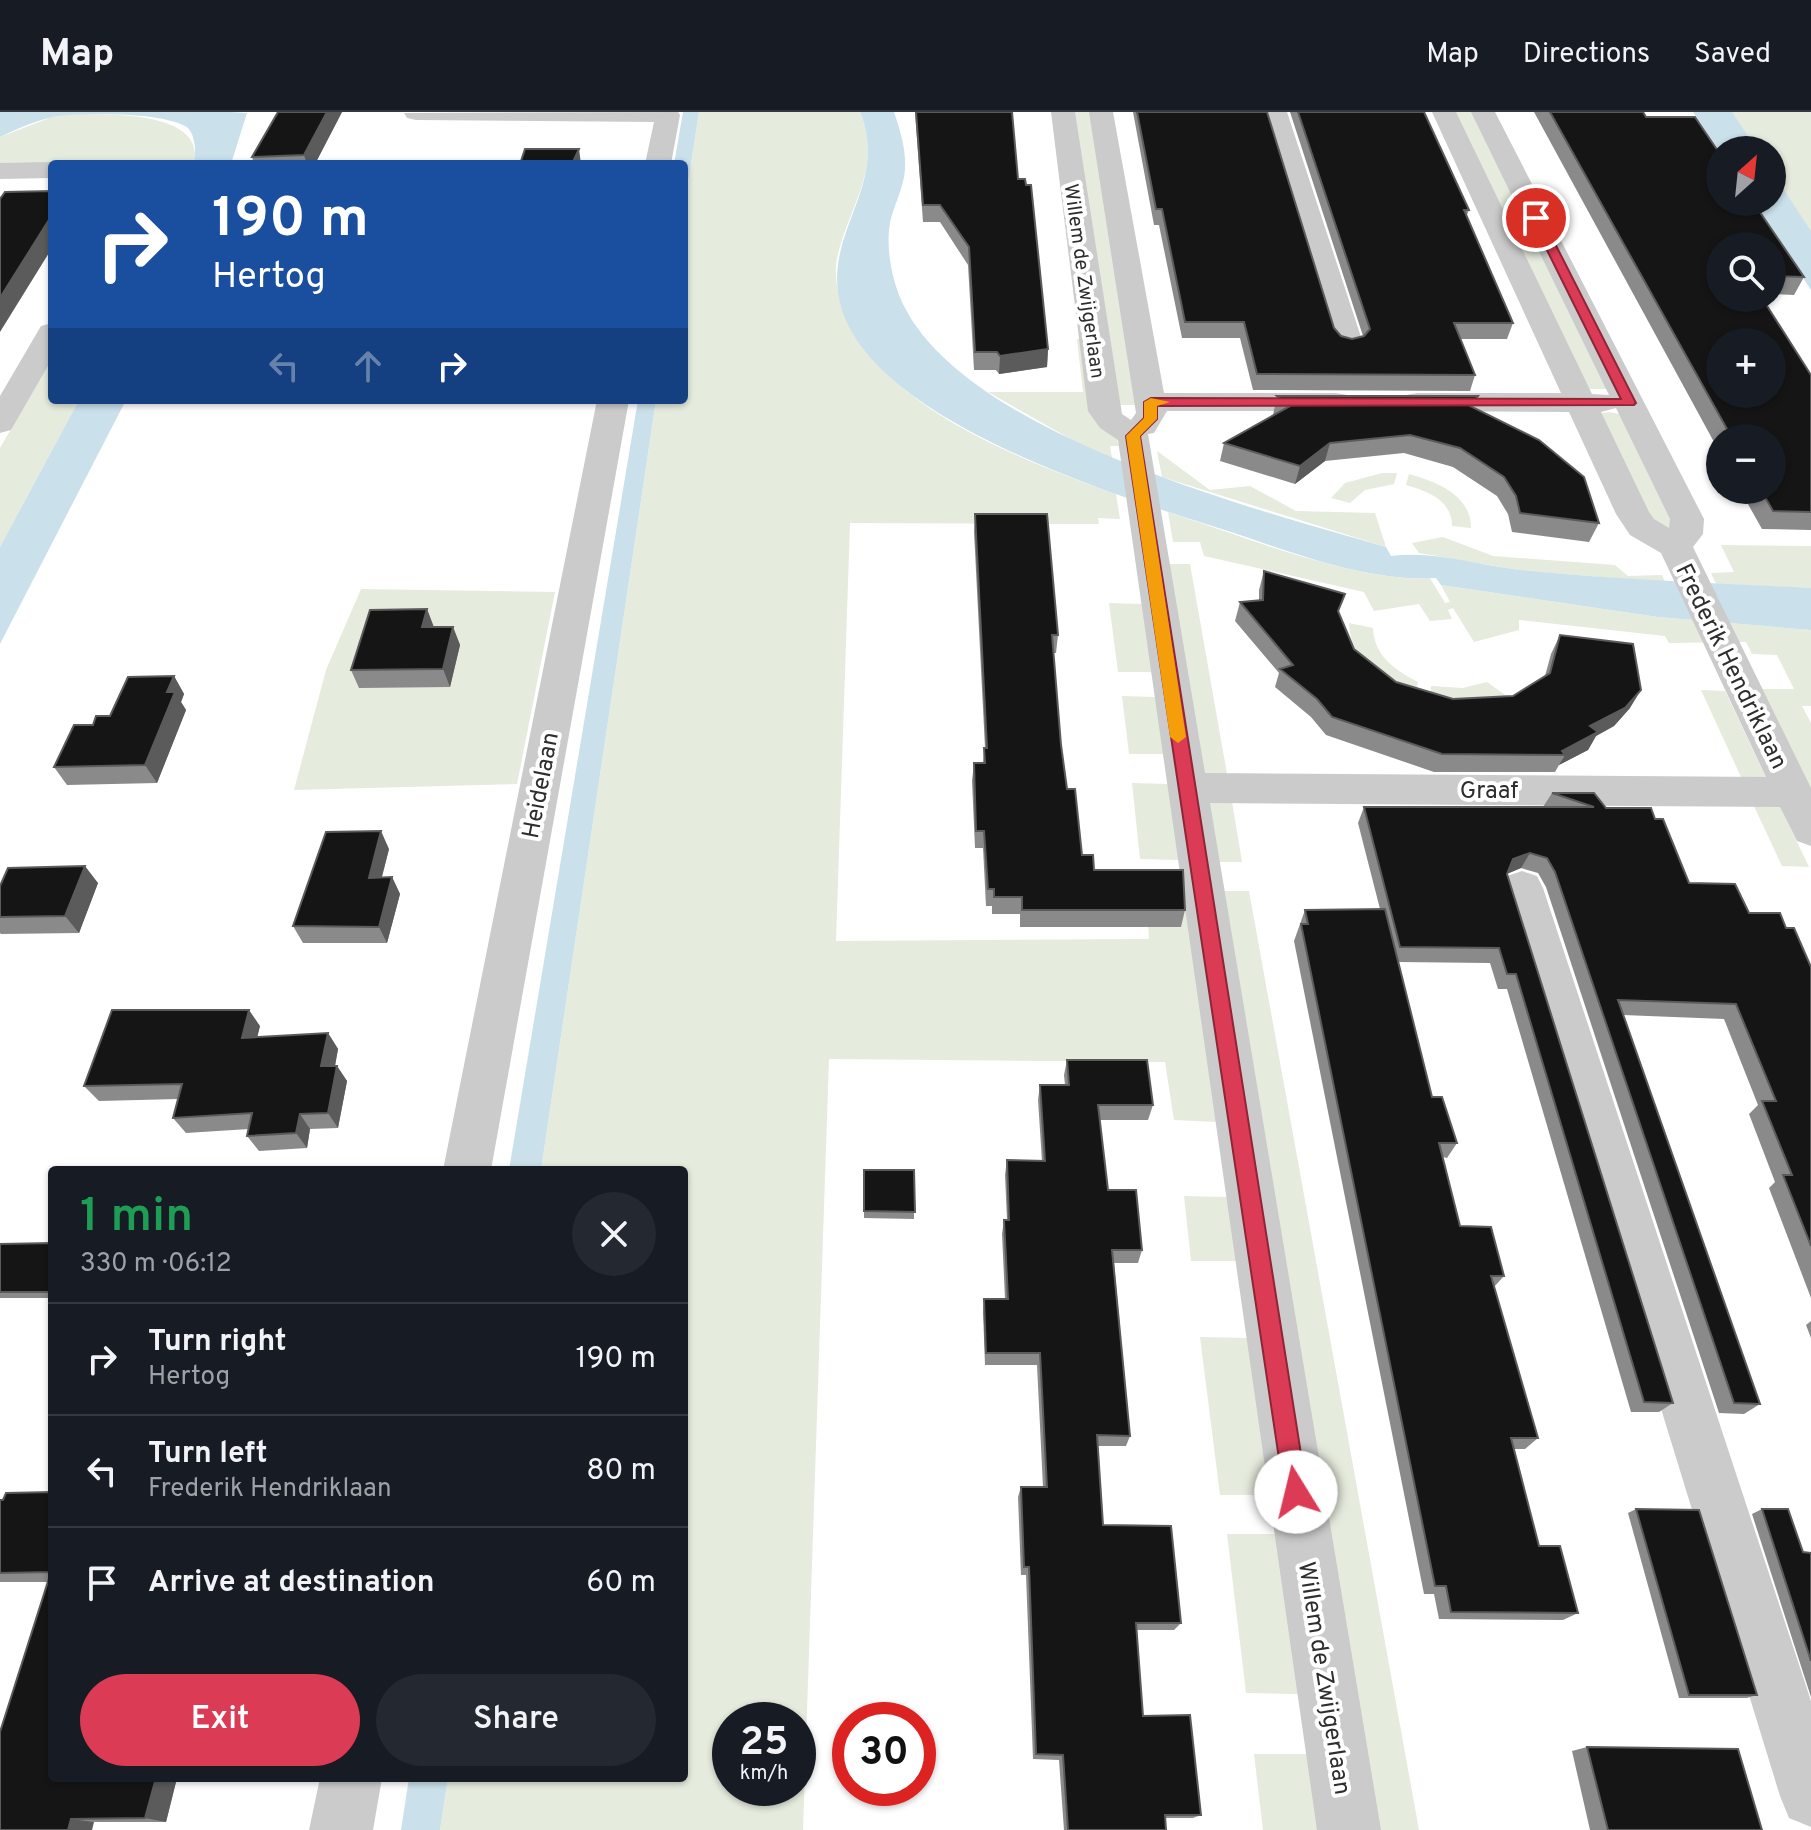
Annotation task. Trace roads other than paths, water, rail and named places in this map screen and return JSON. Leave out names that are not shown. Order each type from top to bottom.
[{"type":"street","name":"Willem de Zwijgerlaan","points":[[1063,112],[1101,400],[1107,416],[1134,444],[1152,549],[1186,788],[1349,1830]]},
{"type":"street","name":"Willem de Zwijgerlaan","points":[[1101,112],[1151,402]]},
{"type":"street","points":[[1275,112],[1348,343]]},
{"type":"street","name":"Frederik Hendriklaan","points":[[1444,112],[1579,403],[1638,522],[1681,560],[1811,830]]},
{"type":"street","name":"Frederik Hendriklaan","points":[[1483,112],[1687,519],[1681,560]]},
{"type":"street","points":[[416,113],[668,115],[659,160]]},
{"type":"street","points":[[0,171],[48,170]]},
{"type":"street","points":[[0,423],[48,339]]},
{"type":"street","points":[[1134,444],[1150,419],[1151,402],[1629,403]]},
{"type":"street","name":"Heidelaan","points":[[468,1166],[612,404]]},
{"type":"street","name":"Graaf","points":[[1186,788],[1793,792]]},
{"type":"street","points":[[1522,888],[1811,1796]]},
{"type":"street","points":[[341,1830],[350,1782]]},
{"type":"water","points":[[0,112],[247,113],[232,160],[194,160],[193,136],[188,128],[143,116],[66,115],[39,121],[0,137]]},
{"type":"water","points":[[683,112],[699,112],[688,183],[688,160],[675,160]]},
{"type":"water","points":[[860,112],[894,112],[903,144],[904,177],[889,232],[892,269],[899,295],[930,344],[979,387],[1042,425],[1114,458],[1189,487],[1386,547],[1391,556],[1426,555],[1565,574],[1811,588],[1811,630],[1658,617],[1441,585],[1436,578],[1382,575],[1329,564],[1068,476],[952,421],[903,388],[865,351],[842,310],[837,283],[839,258],[867,164],[867,139]]},
{"type":"water","points":[[1693,112],[1732,112],[1748,136],[1709,136]]},
{"type":"water","points":[[1786,193],[1811,231],[1811,290],[1786,252],[1786,232],[1773,232],[1762,216],[1786,216]]},
{"type":"water","points":[[77,404],[124,404],[0,644],[0,547]]},
{"type":"water","points":[[637,404],[655,404],[542,1166],[510,1166]]},
{"type":"water","points":[[408,1782],[447,1782],[440,1830],[401,1830]]}]
